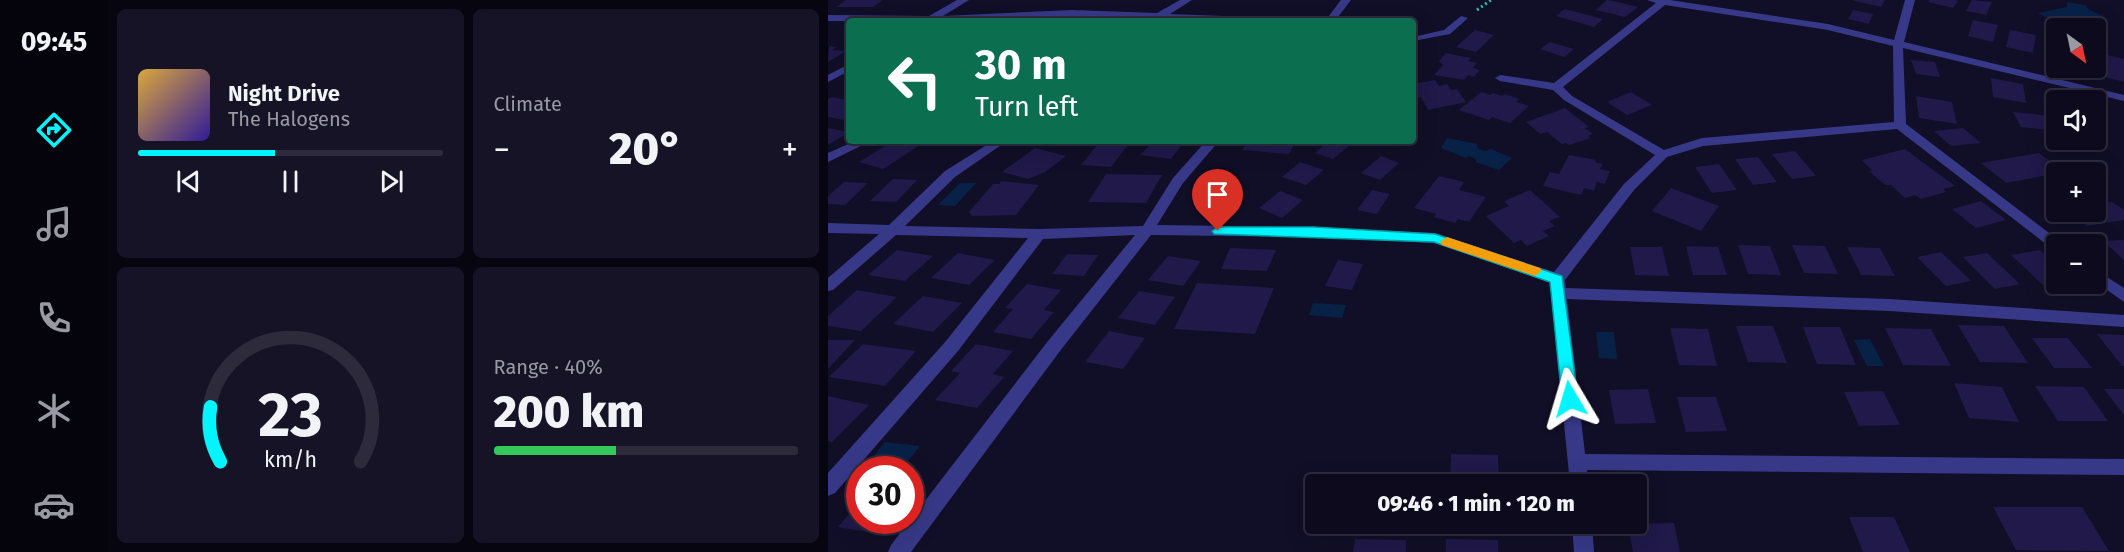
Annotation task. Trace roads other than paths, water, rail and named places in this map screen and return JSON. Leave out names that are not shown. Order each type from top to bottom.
[{"type":"street","points":[[931,18],[964,0]]},
{"type":"street","points":[[1160,15],[1187,0]]},
{"type":"street","points":[[1332,18],[1346,0]]},
{"type":"street","points":[[1900,125],[1898,44],[1910,0]]},
{"type":"street","points":[[1556,87],[1657,1],[1828,27],[2124,98]]},
{"type":"street","points":[[1057,18],[1078,4]]},
{"type":"street","points":[[973,18],[1064,14],[1160,15],[1179,18]]},
{"type":"street","points":[[828,18],[846,18]]},
{"type":"street","points":[[828,79],[846,69]]},
{"type":"street","points":[[1500,78],[1556,87],[1568,98],[1663,154]]},
{"type":"street","points":[[1578,474],[1557,286],[1629,187],[1663,154],[1702,141],[1900,125],[2046,237]]},
{"type":"street","points":[[828,158],[858,144]]},
{"type":"street","points":[[828,286],[891,231],[950,174],[996,144]]},
{"type":"street","points":[[898,552],[1053,346],[1147,230],[1178,181],[1210,144]]},
{"type":"street","points":[[828,228],[1039,234],[1147,230],[1313,232],[1435,238],[1557,286],[2124,321]]},
{"type":"street","points":[[828,487],[952,346],[1039,234]]},
{"type":"street","points":[[2106,282],[2124,296]]},
{"type":"street","points":[[1577,462],[2124,467]]},
{"type":"street","points":[[1583,534],[1584,552]]},
{"type":"lane","points":[[1416,38],[1447,32],[1464,18]]},
{"type":"water","points":[[2067,2],[2085,5],[2104,17],[2048,18],[2038,13],[2067,7]]},
{"type":"water","points":[[1447,138],[1477,144],[1478,149],[1486,151],[1491,149],[1512,158],[1499,170],[1476,162],[1476,159],[1469,156],[1466,158],[1441,148]]},
{"type":"water","points":[[960,183],[976,183],[955,206],[938,205]]},
{"type":"water","points":[[1313,303],[1346,305],[1342,318],[1309,315]]},
{"type":"water","points":[[1596,332],[1614,332],[1617,359],[1599,358]]},
{"type":"water","points":[[1870,339],[1884,366],[1867,366],[1854,340]]},
{"type":"water","points":[[885,442],[920,446],[912,456],[874,456]]}]
